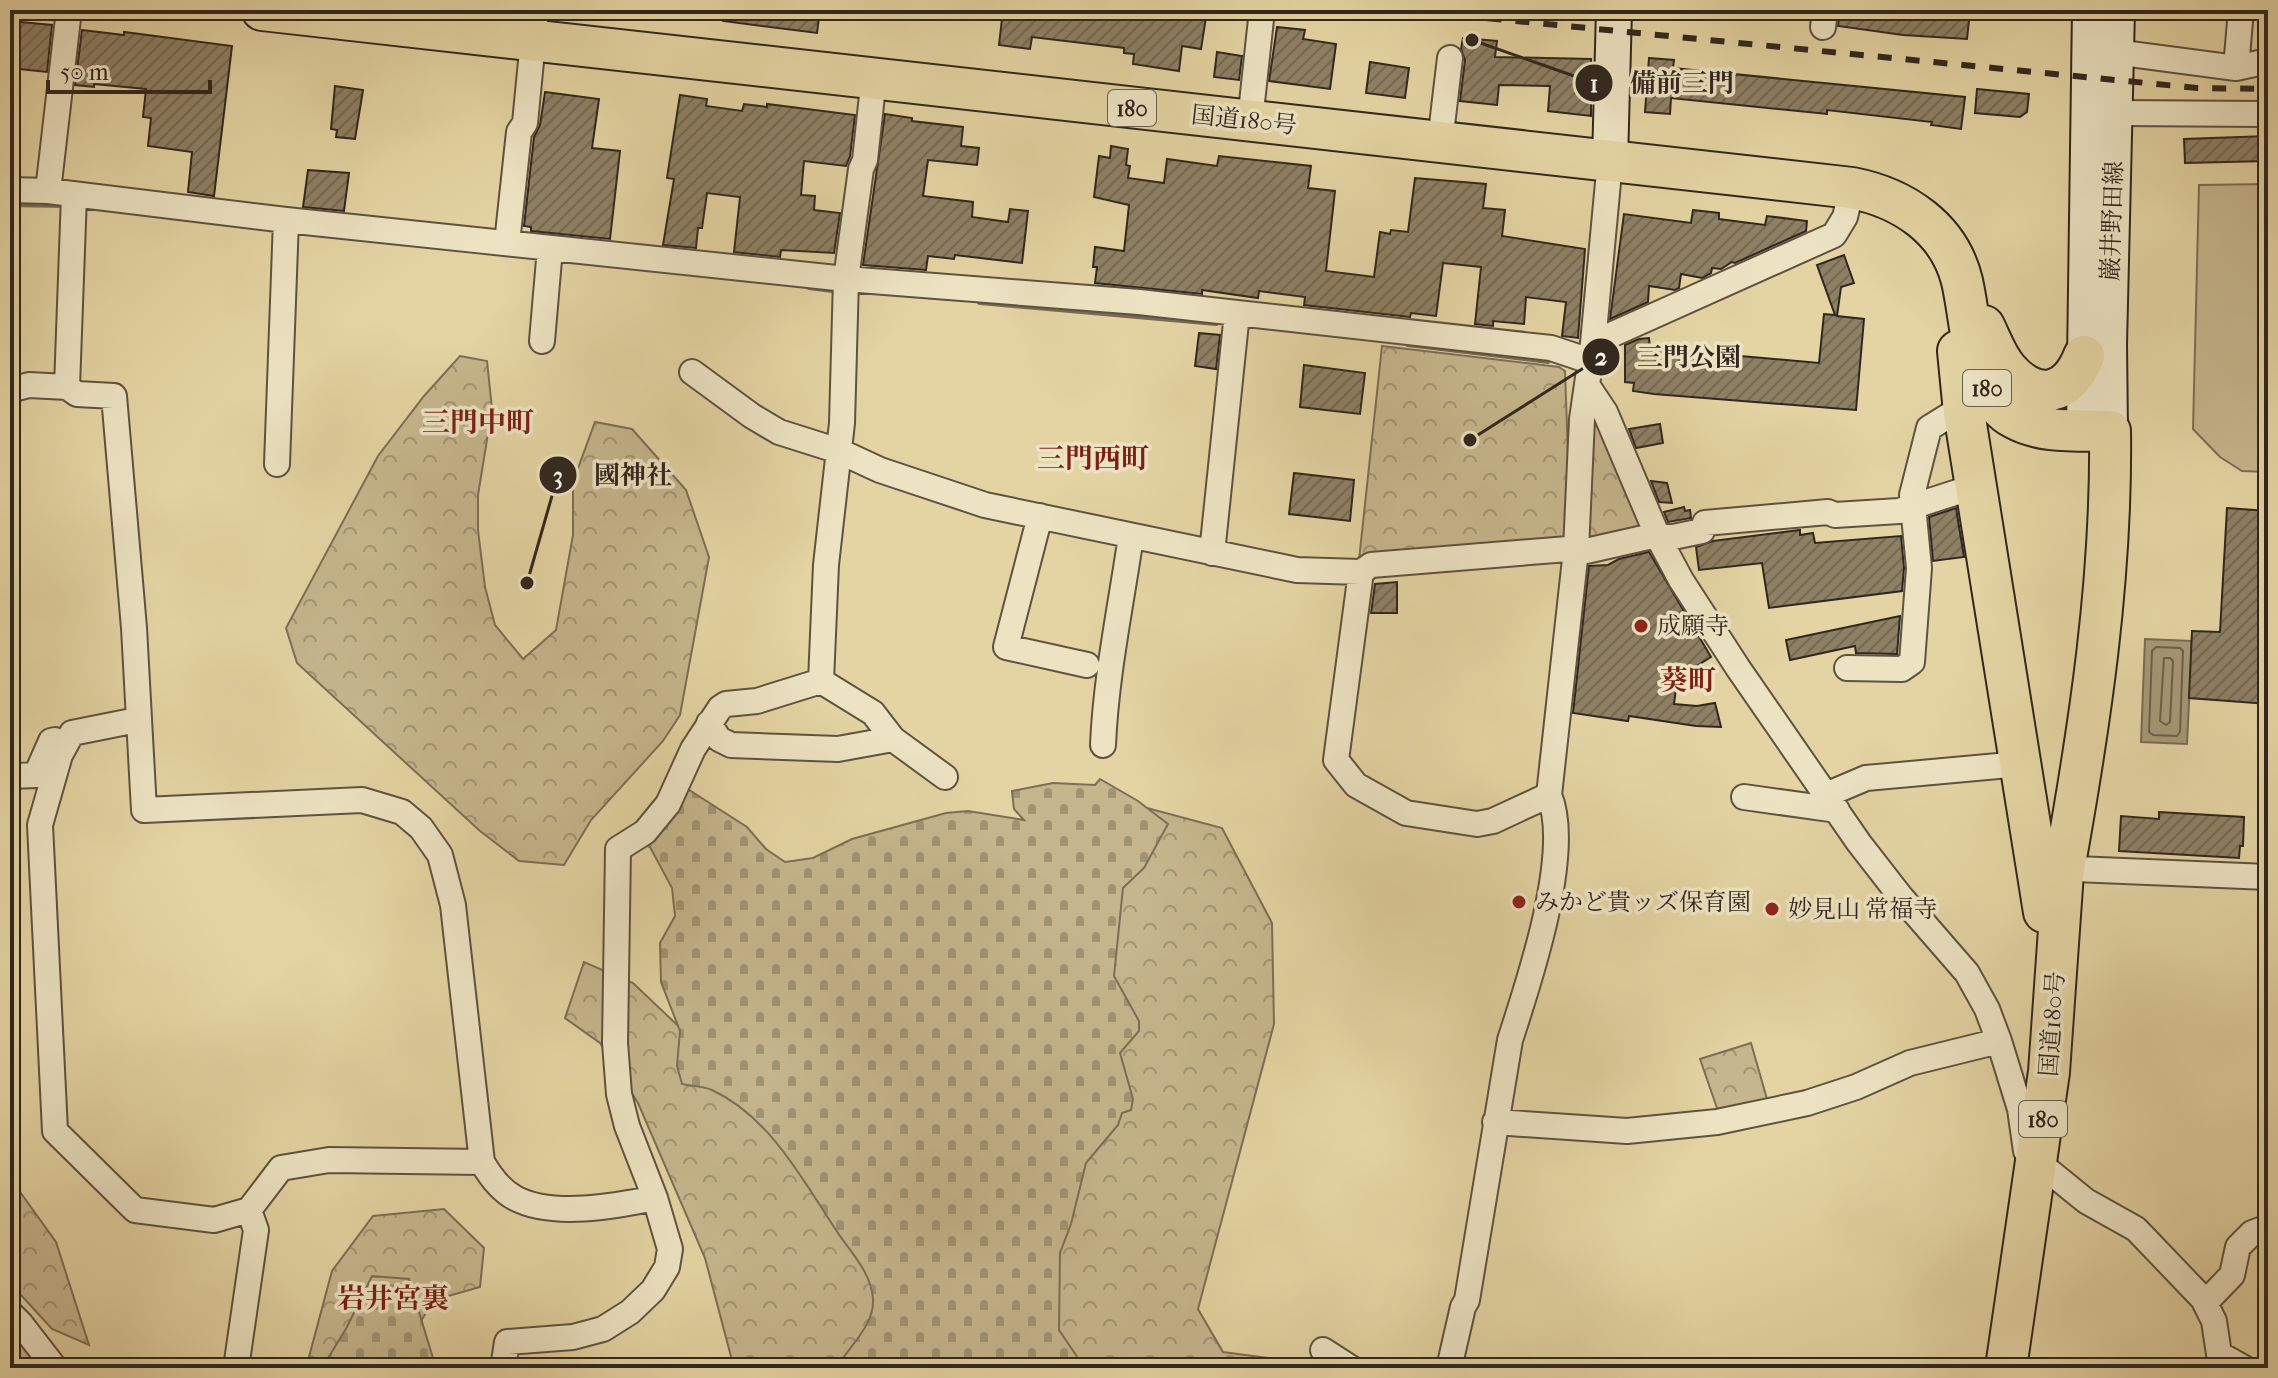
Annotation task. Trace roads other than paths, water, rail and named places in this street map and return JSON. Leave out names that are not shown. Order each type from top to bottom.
[{"type":"highway","name":"国道180号","points":[[262,10],[534,25],[874,77],[1852,188],[1902,203],[1931,225],[1950,251],[1961,279],[1980,375],[1991,397],[2001,409],[2030,425],[2097,431],[2106,588],[2085,750],[2051,868],[2054,990],[2049,1072],[2006,1368]]},
{"type":"highway","points":[[1961,279],[2006,368],[2021,382],[2034,390],[2056,390],[2070,382],[2084,356]]},
{"type":"highway","points":[[1961,279],[1958,343],[1964,412],[2020,764],[2051,868]]},
{"type":"main road","points":[[1610,161],[1614,10]]},
{"type":"main road","name":"巌井野田線","points":[[2090,10],[2084,356],[2097,431]]},
{"type":"main road","name":"巌井野田線","points":[[2097,431],[2109,344],[2117,10]]},
{"type":"street","points":[[48,191],[69,10]]},
{"type":"street","points":[[1250,121],[1262,10]]},
{"type":"street","points":[[1607,10],[1614,10]]},
{"type":"street","points":[[2236,68],[2241,10]]},
{"type":"street","points":[[507,243],[519,132],[525,123],[534,25]]},
{"type":"street","points":[[2115,52],[2236,68],[2268,61]]},
{"type":"street","points":[[1440,142],[1450,58]]},
{"type":"street","points":[[821,681],[826,565],[839,451],[846,279],[861,169],[865,160],[874,77]]},
{"type":"street","points":[[2115,113],[2268,114]]},
{"type":"street","points":[[1449,1368],[1467,1300],[1510,1040],[1551,884],[1556,824],[1555,809],[1549,795],[1576,550],[1582,419],[1610,161]]},
{"type":"street","points":[[10,190],[48,191],[74,204],[286,228],[507,243],[550,255],[1052,294],[1237,313],[1551,348],[1590,363],[1834,235],[1845,217],[1852,188]]},
{"type":"street","points":[[67,387],[74,204]]},
{"type":"street","points":[[277,464],[286,228]]},
{"type":"street","points":[[542,341],[550,255]]},
{"type":"street","points":[[1212,553],[1237,313]]},
{"type":"street","points":[[1590,363],[1605,412],[1658,537],[1681,580],[1832,802],[1901,897],[1967,973],[1987,1009],[2020,1109],[2035,1176],[2136,1229],[2205,1303],[2214,1321],[2219,1354],[2244,1368]]},
{"type":"street","points":[[692,372],[779,432],[985,505],[1297,570],[1361,572],[1371,565],[1568,549],[1586,551],[1702,531],[1705,523],[1828,512],[1835,515],[1899,511],[1976,486]]},
{"type":"street","points":[[10,390],[29,385],[67,387],[77,394],[114,396],[134,628],[144,810],[362,800],[402,812],[421,828],[440,855],[453,905],[482,1162],[494,1181],[515,1198],[542,1206],[602,1209],[655,1198]]},
{"type":"street","points":[[1847,668],[1902,669],[1912,662],[1919,568],[1912,507],[1929,428],[1950,415],[1964,412]]},
{"type":"street","points":[[1040,516],[1006,647],[1087,665]]},
{"type":"street","points":[[1103,745],[1105,692],[1113,662],[1131,536]]},
{"type":"street","points":[[1361,572],[1336,760],[1356,785],[1406,813],[1477,824],[1493,821],[1549,795]]},
{"type":"street","points":[[503,1368],[507,1342],[573,1337],[603,1329],[630,1312],[653,1290],[667,1267],[670,1249],[655,1198],[627,1126],[619,1094],[615,1043],[618,849],[645,832],[668,804],[693,749],[709,723],[726,704],[757,701],[821,681],[873,713],[893,739],[945,777]]},
{"type":"street","points":[[10,776],[36,775],[51,741],[72,733],[137,720]]},
{"type":"street","points":[[709,723],[719,739],[731,745],[838,749],[893,739]]},
{"type":"street","points":[[72,733],[60,755],[40,825],[55,1131],[135,1210],[214,1220],[249,1210],[281,1168],[329,1160],[482,1162]]},
{"type":"street","points":[[1744,797],[1832,802],[1866,778],[2020,764]]},
{"type":"street","points":[[2051,868],[2268,877]]},
{"type":"street","points":[[1495,1122],[1627,1131],[1717,1122],[1807,1103],[1856,1087],[1910,1063],[1999,1041]]},
{"type":"street","points":[[236,1368],[256,1230],[249,1210]]},
{"type":"street","points":[[2205,1303],[2232,1275],[2238,1247],[2252,1233],[2268,1227]]},
{"type":"street","points":[[10,1313],[55,1368]]},
{"type":"street","points":[[1323,1350],[1351,1368]]},
{"type":"water","points":[[2145,639],[2192,641],[2187,744],[2141,742]]},
{"type":"waterway","points":[[10,204],[66,205]]},
{"type":"waterway","points":[[809,287],[840,291]]},
{"type":"waterway","points":[[980,302],[1216,323]]},
{"type":"waterway","points":[[1408,344],[1548,361]]},
{"type":"railway","points":[[1404,10],[2197,88],[2268,89]]},
{"type":"place","name":"備前三門","points":[[1472,40]]},
{"type":"place","name":"三門公園","points":[[1470,440]]},
{"type":"place","name":"國神社","points":[[527,583]]},
{"type":"place","name":"成願寺","points":[[1641,626]]},
{"type":"place","name":"みかど貴ッズ保育園","points":[[1519,902]]},
{"type":"place","name":"妙見山 常福寺","points":[[1772,909]]},
{"type":"district","name":"三門中町","points":[[478,422]]},
{"type":"district","name":"三門西町","points":[[1093,458]]},
{"type":"district","name":"葵町","points":[[1688,680]]},
{"type":"district","name":"岩井宮裏","points":[[393,1298]]}]
